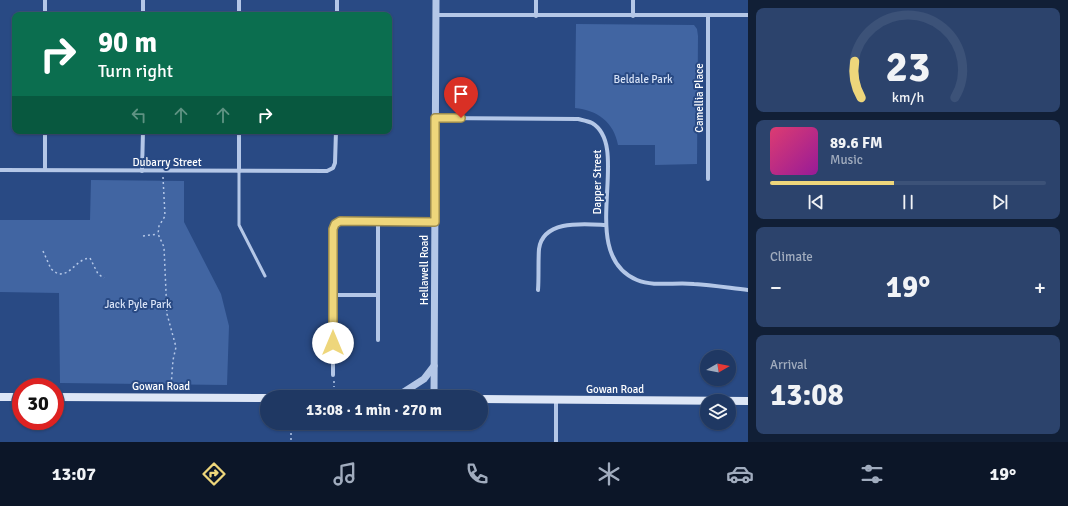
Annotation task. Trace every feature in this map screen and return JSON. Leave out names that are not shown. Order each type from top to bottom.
[{"type":"main road","points":[[0,397],[12,397]]},
{"type":"main road","name":"Gowan Road","points":[[64,397],[260,398]]},
{"type":"main road","name":"Gowan Road","points":[[488,399],[748,401]]},
{"type":"street","points":[[45,0],[45,12]]},
{"type":"street","points":[[143,0],[143,12]]},
{"type":"street","points":[[239,0],[239,12]]},
{"type":"street","points":[[337,0],[337,12]]},
{"type":"street","name":"Hellawell Road","points":[[434,390],[436,0]]},
{"type":"street","points":[[536,0],[536,16]]},
{"type":"street","points":[[634,0],[634,16]]},
{"type":"street","points":[[436,15],[748,15]]},
{"type":"street","name":"Camellia Place","points":[[708,16],[708,179]]},
{"type":"street","name":"Dapper Street","points":[[435,118],[578,119],[593,124],[604,136],[608,151],[606,225],[608,241],[613,258],[621,270],[635,279],[649,284],[694,284],[748,290]]},
{"type":"street","points":[[45,134],[45,170]]},
{"type":"street","points":[[142,171],[143,134]]},
{"type":"street","points":[[239,134],[239,171]]},
{"type":"street","name":"Dubarry Street","points":[[0,170],[326,171],[333,168],[335,163],[336,134]]},
{"type":"street","points":[[333,375],[333,229],[335,224],[340,221],[435,222]]},
{"type":"street","points":[[378,222],[378,340]]},
{"type":"street","points":[[538,290],[539,247],[548,232],[566,224],[606,225]]},
{"type":"street","points":[[333,295],[378,295]]},
{"type":"street","points":[[407,390],[424,379],[434,366]]},
{"type":"street","points":[[556,400],[556,442]]},
{"type":"lane","points":[[239,171],[239,225],[265,276]]},
{"type":"path","points":[[163,171],[165,216],[159,226],[158,234],[164,247],[167,314],[176,347],[172,360],[171,387]]},
{"type":"path","points":[[143,236],[158,234]]},
{"type":"path","points":[[43,251],[50,269],[58,274],[68,273],[83,259],[90,258],[98,274],[104,278]]},
{"type":"path","points":[[290,430],[291,442]]},
{"type":"green space","name":"Beldale Park","points":[[576,24],[694,25],[697,29],[698,36],[697,164],[655,165],[655,145],[618,145],[613,130],[603,119],[590,111],[575,108]]},
{"type":"green space","name":"Jack Pyle Park","points":[[91,180],[184,181],[184,222],[221,294],[229,326],[227,385],[64,383],[64,378],[60,378],[59,293],[0,292],[0,220],[90,220]]},
{"type":"route","points":[[333,343],[333,229],[335,224],[340,221],[435,222],[435,118],[461,118]]}]
